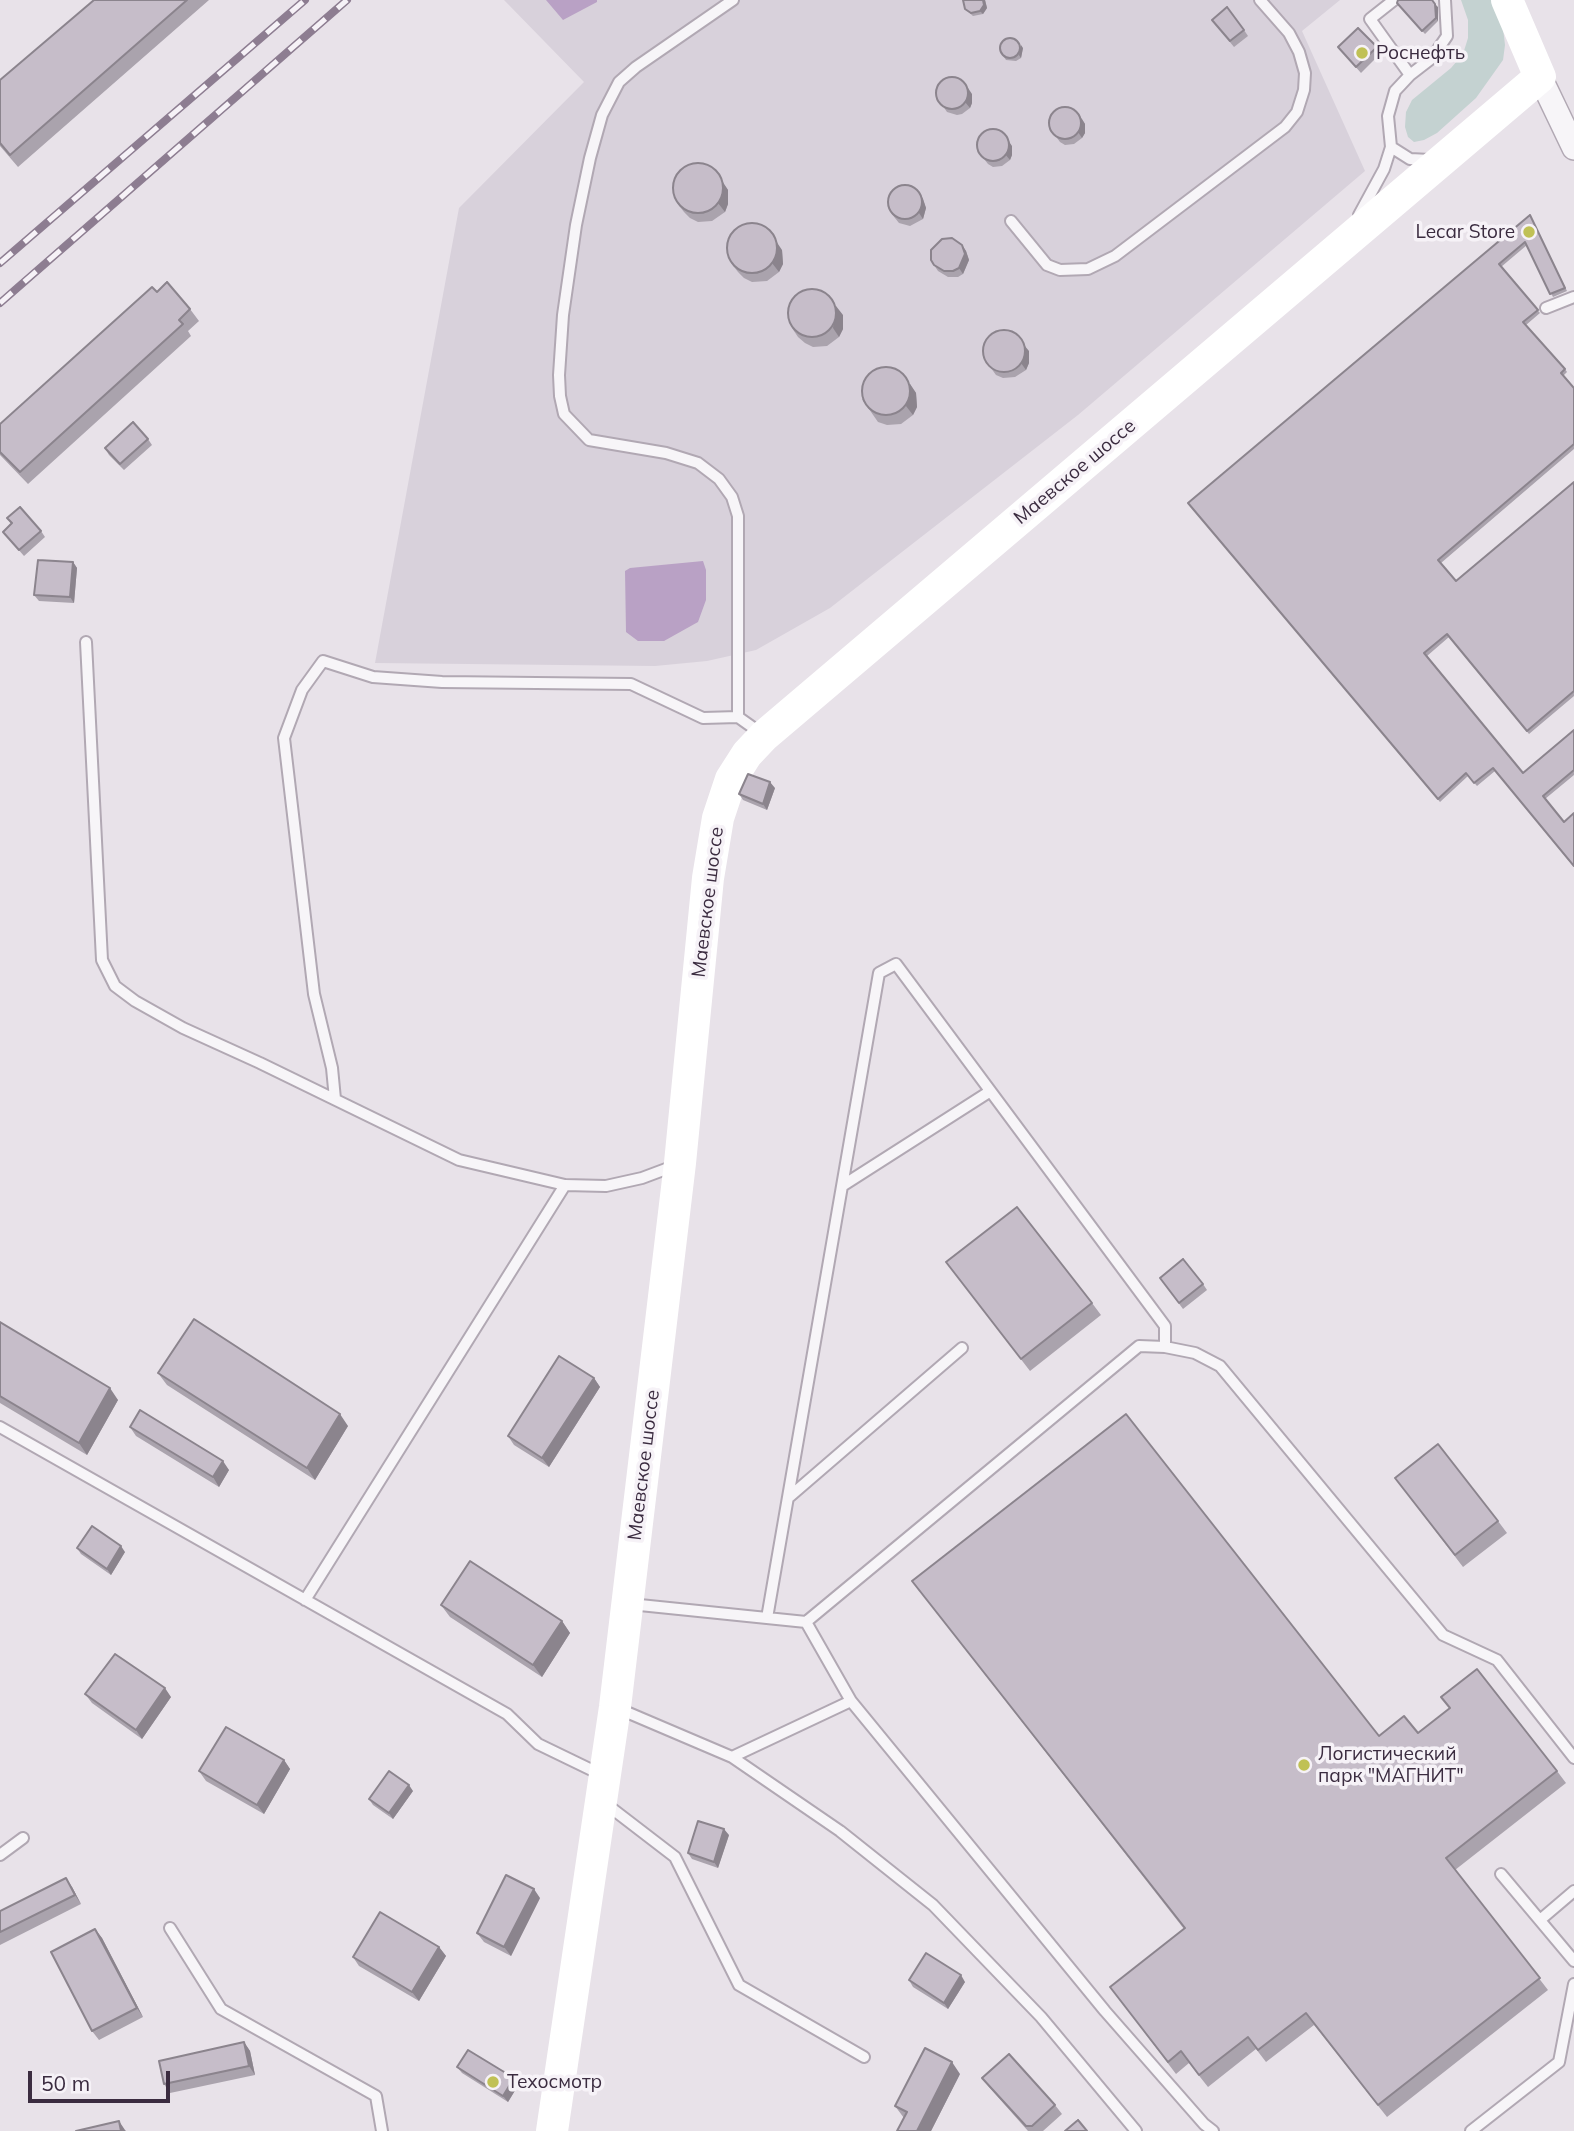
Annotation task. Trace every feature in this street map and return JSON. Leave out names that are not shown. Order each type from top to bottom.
[{"type":"street","points":[[1507,0],[1574,148]]},
{"type":"street","name":"Маевское шоссе","points":[[552,2131],[615,1707],[680,1163],[708,877],[718,818],[731,779],[747,754],[764,736],[1540,77]]},
{"type":"lane","points":[[733,0],[636,67],[619,82],[603,114],[590,158],[576,225],[563,315],[559,375],[564,414],[589,440],[666,453],[698,463],[719,479],[732,497],[738,516],[737,717]]},
{"type":"lane","points":[[1012,221],[1046,265],[1060,270],[1088,270],[1115,256],[1285,127],[1297,112],[1306,73],[1289,33],[1260,0]]},
{"type":"lane","points":[[1394,0],[1370,19],[1410,75]]},
{"type":"lane","points":[[1343,244],[1384,169],[1391,147],[1388,116],[1395,91],[1432,58],[1447,36],[1445,0]]},
{"type":"lane","points":[[1391,147],[1410,159],[1439,161]]},
{"type":"lane","points":[[1546,308],[1574,297]]},
{"type":"lane","points":[[86,642],[102,960],[115,986],[135,1001],[183,1028],[459,1160],[565,1185],[606,1186],[642,1178],[680,1163]]},
{"type":"lane","points":[[335,1099],[332,1068],[314,994],[284,738],[302,690],[323,661],[373,677],[442,682],[631,684],[703,718],[737,717],[764,736]]},
{"type":"lane","points":[[767,1618],[879,973],[896,964],[1165,1326],[1165,1347]]},
{"type":"lane","points":[[842,1186],[989,1092]]},
{"type":"lane","points":[[305,1600],[565,1185]]},
{"type":"lane","points":[[627,1604],[806,1622],[1139,1346],[1165,1347],[1195,1353],[1220,1366],[1443,1635],[1497,1660],[1574,1758]]},
{"type":"lane","points":[[788,1498],[962,1348]]},
{"type":"lane","points":[[0,1427],[507,1714],[538,1744],[603,1788],[675,1857],[739,1986],[864,2057]]},
{"type":"lane","points":[[806,1622],[850,1701],[1105,2011],[1213,2131]]},
{"type":"lane","points":[[732,1757],[850,1701]]},
{"type":"lane","points":[[615,1707],[732,1757],[840,1831],[933,1905],[1041,2017],[1136,2131]]},
{"type":"lane","points":[[0,1855],[23,1838]]},
{"type":"lane","points":[[1501,1874],[1574,1961]]},
{"type":"lane","points":[[1540,1920],[1574,1891]]},
{"type":"lane","points":[[170,1928],[221,2009],[376,2096],[382,2131]]},
{"type":"lane","points":[[1471,2131],[1559,2062],[1574,1984]]},
{"type":"shaded area","points":[[504,0],[1340,0],[1302,31],[1365,171],[1078,415],[830,608],[756,650],[707,661],[655,666],[375,663],[459,208],[584,82]]},
{"type":"shaded area","points":[[546,0],[597,0],[597,2],[563,20]]},
{"type":"shaded area","points":[[1461,0],[1492,0],[1503,28],[1503,60],[1476,98],[1437,133],[1414,142],[1408,137],[1405,127],[1406,112],[1412,100],[1451,68],[1463,54],[1468,38],[1468,20]]},
{"type":"shaded area","points":[[703,561],[706,570],[706,600],[698,622],[664,641],[638,641],[626,632],[625,571],[630,568]]},
{"type":"building","points":[[94,0],[187,0],[10,155],[0,143],[0,80]]},
{"type":"building","points":[[963,0],[983,0],[984,5],[980,11],[971,13],[965,9]]},
{"type":"building","points":[[1398,0],[1432,0],[1436,18],[1422,31],[1397,3]]},
{"type":"building","points":[[1227,7],[1244,30],[1230,41],[1212,20]]},
{"type":"building","name":"Роснефть","points":[[1358,28],[1377,47],[1356,67],[1338,47]]},
{"type":"building","points":[[1006,38],[1014,38],[1020,48],[1014,58],[1006,58],[1000,52],[1000,44]]},
{"type":"building","points":[[952,77],[963,82],[968,93],[963,104],[952,109],[941,104],[936,93],[941,82]]},
{"type":"building","points":[[1065,107],[1076,112],[1081,123],[1076,134],[1065,139],[1054,134],[1049,123],[1054,112]]},
{"type":"building","points":[[993,129],[1004,134],[1009,145],[1004,156],[993,161],[982,156],[977,145],[982,134]]},
{"type":"building","points":[[698,163],[715,171],[723,188],[715,205],[698,213],[681,205],[673,188],[681,171]]},
{"type":"building","points":[[905,185],[917,190],[922,202],[917,214],[905,219],[893,214],[888,202],[893,190]]},
{"type":"building","points":[[1530,215],[1565,288],[1550,294],[1525,242],[1499,264],[1538,310],[1523,322],[1565,369],[1561,373],[1574,388],[1574,444],[1438,560],[1456,581],[1574,482],[1574,691],[1527,731],[1447,634],[1424,653],[1523,773],[1574,730],[1574,770],[1543,796],[1564,822],[1574,813],[1574,866],[1493,768],[1474,783],[1466,773],[1438,799],[1188,503]]},
{"type":"building","points":[[752,223],[769,231],[777,248],[769,265],[752,273],[735,265],[727,248],[735,231]]},
{"type":"building","points":[[952,238],[962,245],[965,254],[959,268],[944,271],[934,265],[931,250],[942,239]]},
{"type":"building","points":[[167,282],[190,309],[179,320],[183,324],[20,472],[0,452],[0,424],[152,287],[157,292]]},
{"type":"building","points":[[812,289],[821,290],[829,296],[835,304],[835,322],[829,330],[821,336],[812,337],[803,336],[795,330],[789,322],[788,313],[789,304],[795,296],[803,290]]},
{"type":"building","points":[[1004,330],[1019,336],[1025,351],[1019,366],[1004,372],[989,366],[983,351],[989,336]]},
{"type":"building","points":[[886,367],[895,368],[903,374],[909,382],[909,400],[903,408],[895,414],[886,415],[877,414],[869,408],[863,400],[862,391],[863,382],[869,374],[877,368]]},
{"type":"building","points":[[133,422],[148,439],[120,464],[105,448]]},
{"type":"building","points":[[20,507],[41,531],[19,550],[3,532],[12,523],[7,518]]},
{"type":"building","points":[[38,560],[73,562],[70,597],[34,595]]},
{"type":"building","points":[[748,774],[770,782],[763,804],[739,794]]},
{"type":"building","points":[[1017,1207],[1092,1303],[1021,1359],[946,1262]]},
{"type":"building","points":[[1183,1259],[1203,1284],[1179,1303],[1160,1278]]},
{"type":"building","points":[[194,1319],[340,1414],[307,1468],[158,1373]]},
{"type":"building","points":[[0,1322],[110,1388],[79,1443],[0,1396]]},
{"type":"building","points":[[559,1356],[594,1378],[542,1458],[508,1436]]},
{"type":"building","points":[[140,1410],[223,1461],[213,1477],[130,1427]]},
{"type":"building","name":"Логистический парк \"МАГНИТ\"","points":[[1126,1414],[1379,1736],[1404,1716],[1418,1733],[1450,1708],[1441,1697],[1477,1669],[1557,1771],[1446,1858],[1540,1978],[1378,2105],[1306,2013],[1258,2050],[1248,2037],[1199,2075],[1181,2051],[1168,2062],[1110,1987],[1185,1928],[912,1581]]},
{"type":"building","points":[[1438,1444],[1498,1521],[1455,1555],[1395,1478]]},
{"type":"building","points":[[92,1526],[121,1546],[107,1569],[77,1548]]},
{"type":"building","points":[[470,1561],[562,1621],[533,1665],[441,1605]]},
{"type":"building","points":[[115,1654],[165,1688],[136,1730],[85,1694]]},
{"type":"building","points":[[226,1727],[284,1760],[257,1805],[199,1771]]},
{"type":"building","points":[[389,1771],[409,1785],[389,1813],[369,1799]]},
{"type":"building","points":[[698,1821],[724,1829],[714,1862],[688,1853]]},
{"type":"building","points":[[506,1875],[534,1889],[504,1947],[477,1933]]},
{"type":"building","points":[[66,1878],[75,1895],[0,1932],[0,1911]]},
{"type":"building","points":[[380,1912],[439,1947],[412,1992],[353,1957]]},
{"type":"building","points":[[95,1929],[137,2008],[92,2031],[51,1952]]},
{"type":"building","points":[[926,1953],[961,1975],[944,2003],[909,1980]]},
{"type":"building","points":[[244,2042],[249,2066],[164,2084],[159,2061]]},
{"type":"building","points":[[925,2048],[952,2062],[917,2131],[897,2131],[907,2112],[895,2106]]},
{"type":"building","points":[[468,2050],[514,2078],[503,2096],[457,2067]]},
{"type":"building","points":[[1009,2054],[1055,2105],[1032,2126],[1026,2126],[982,2078]]},
{"type":"building","points":[[1078,2120],[1087,2131],[1065,2131]]},
{"type":"building","points":[[119,2121],[121,2131],[76,2131]]},
{"type":"railway","points":[[0,263],[305,0]]},
{"type":"railway","points":[[0,303],[347,0]]},
{"type":"place","name":"Роснефть","points":[[1362,53]]},
{"type":"place","name":"Lecar Store","points":[[1529,232]]},
{"type":"place","name":"Логистический парк \"МАГНИТ\"","points":[[1304,1765]]},
{"type":"place","name":"Техосмотр","points":[[493,2082]]}]
